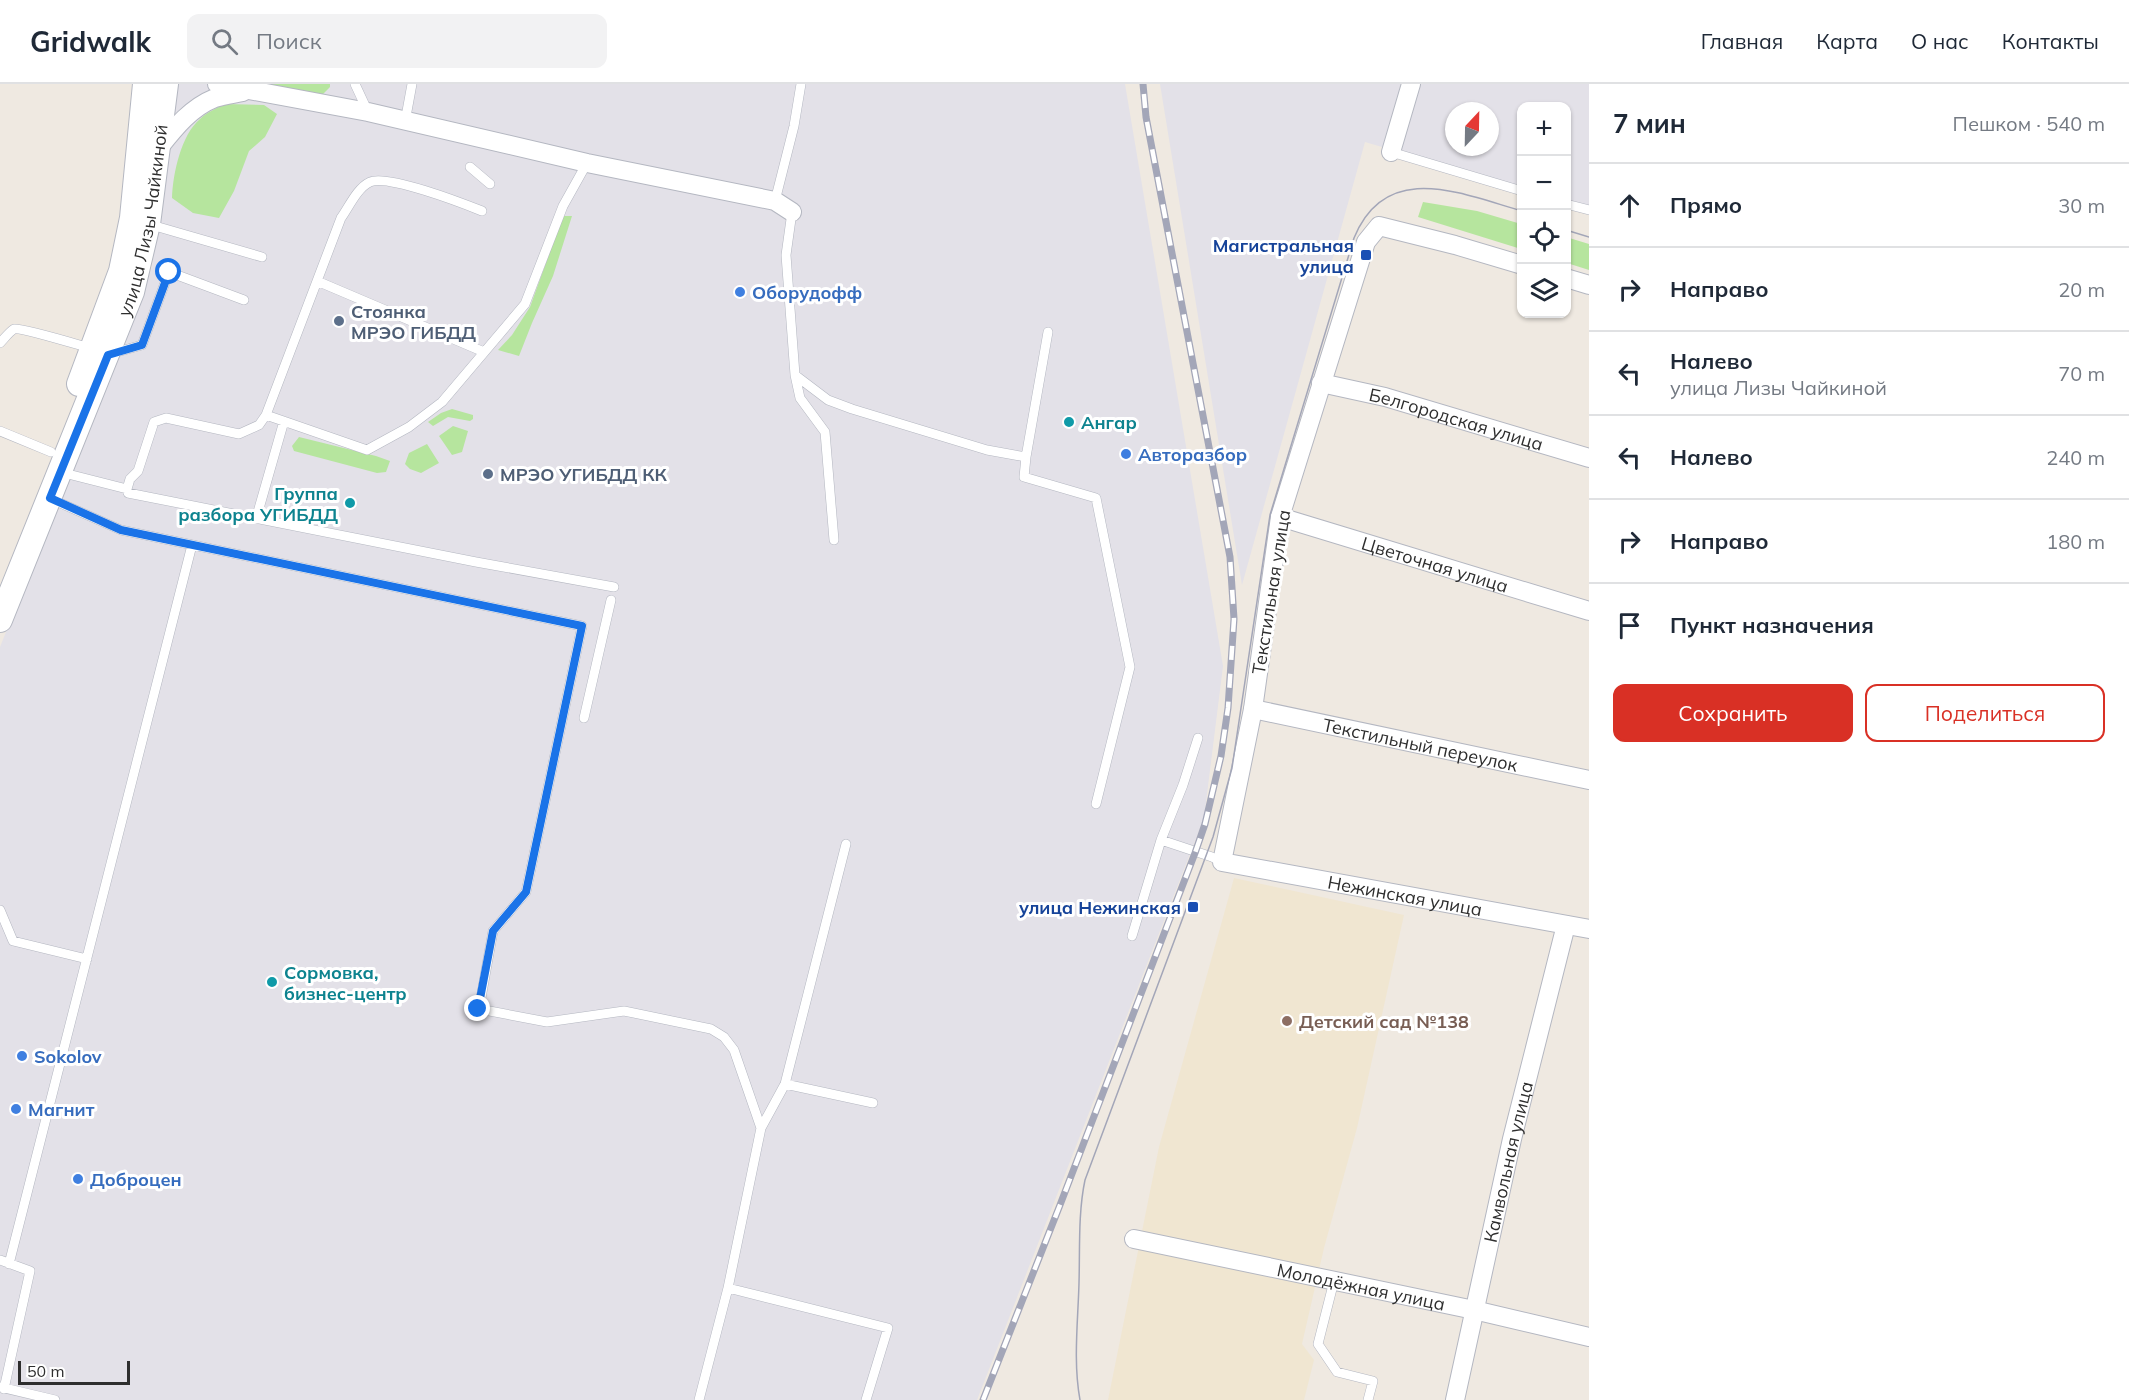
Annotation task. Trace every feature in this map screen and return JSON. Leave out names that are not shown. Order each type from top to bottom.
[{"type":"main road","name":"улица Лизы Чайкиной","points":[[100,352],[121,272],[133,209],[145,84]]},
{"type":"main road","name":"улица Лизы Чайкиной","points":[[0,580],[56,462],[100,352],[132,292],[148,224],[165,84]]},
{"type":"main road","name":"улица Лизы Чайкиной","points":[[0,620],[50,498],[56,462]]},
{"type":"street","points":[[217,84],[368,112],[587,163],[775,201],[792,212]]},
{"type":"street","points":[[232,84],[253,90]]},
{"type":"street","points":[[1391,152],[1411,84]]},
{"type":"street","points":[[158,149],[180,123],[196,109],[216,98],[253,90]]},
{"type":"street","name":"Текстильная улица","points":[[1222,862],[1253,709],[1280,517],[1366,243],[1379,226],[1518,264]]},
{"type":"street","points":[[1571,280],[1589,285]]},
{"type":"street","name":"Белгородская улица","points":[[1321,383],[1385,397],[1589,458]]},
{"type":"street","name":"Цветочная улица","points":[[1280,517],[1589,611]]},
{"type":"street","name":"Текстильный переулок","points":[[1253,709],[1589,780]]},
{"type":"street","name":"Нежинская улица","points":[[1222,862],[1589,929]]},
{"type":"street","name":"Камвольная улица","points":[[1455,1400],[1512,1139],[1566,925]]},
{"type":"street","name":"Молодёжная улица","points":[[1134,1239],[1474,1310],[1589,1337]]},
{"type":"lane","points":[[355,84],[368,112]]},
{"type":"lane","points":[[405,122],[412,84]]},
{"type":"lane","points":[[775,201],[794,126],[801,84]]},
{"type":"lane","points":[[1391,152],[1517,190]]},
{"type":"lane","points":[[266,415],[367,450],[409,427],[442,402],[525,304],[562,206],[587,163]]},
{"type":"lane","points":[[470,167],[490,184]]},
{"type":"lane","points":[[127,489],[130,479],[138,471],[154,422],[166,418],[239,434],[259,425],[266,415],[341,218],[359,190],[370,182],[382,180],[433,193],[482,211]]},
{"type":"lane","points":[[1571,205],[1589,210]]},
{"type":"lane","points":[[792,212],[786,255],[795,375],[800,398],[825,432],[834,540]]},
{"type":"lane","points":[[148,224],[262,258]]},
{"type":"lane","points":[[0,343],[14,330],[22,328],[100,352],[142,345],[169,272],[244,300]]},
{"type":"lane","points":[[317,281],[484,352]]},
{"type":"lane","points":[[1048,332],[1024,477],[1096,498],[1130,667],[1096,804]]},
{"type":"lane","points":[[795,375],[828,400],[852,409],[987,450],[1026,458]]},
{"type":"lane","points":[[256,519],[284,421]]},
{"type":"lane","points":[[0,431],[56,462],[127,489],[128,493],[614,587]]},
{"type":"lane","points":[[50,498],[121,530],[582,626],[526,892],[493,931],[478,1009],[547,1022],[624,1011],[711,1029],[724,1037],[734,1050],[761,1128]]},
{"type":"lane","points":[[55,1400],[2,1388],[30,1271],[5,1262],[87,959],[192,545]]},
{"type":"lane","points":[[584,718],[611,600]]},
{"type":"lane","points":[[1132,936],[1161,840],[1183,785],[1198,738]]},
{"type":"lane","points":[[1161,840],[1222,862]]},
{"type":"lane","points":[[699,1400],[728,1288],[761,1128],[785,1084],[846,844]]},
{"type":"lane","points":[[0,910],[13,941],[87,959]]},
{"type":"lane","points":[[785,1084],[873,1104]]},
{"type":"lane","points":[[1334,1281],[1318,1344],[1336,1372],[1373,1381],[1368,1400]]},
{"type":"lane","points":[[728,1288],[888,1328],[866,1400]]},
{"type":"shaded area","points":[[173,84],[1125,84],[1223,666],[1204,818],[977,1400],[0,1400],[0,647],[152,267]]},
{"type":"shaded area","points":[[1160,84],[1589,84],[1589,208],[1571,202],[1571,102],[1517,102],[1517,187],[1365,142],[1242,585]]},
{"type":"shaded area","name":"Детский сад №138","points":[[1234,878],[1404,915],[1357,1128],[1324,1248],[1302,1344],[1314,1360],[1304,1400],[1108,1400],[1159,1147]]},
{"type":"green space","points":[[264,84],[330,84],[330,87],[321,96]]},
{"type":"green space","points":[[225,104],[264,105],[277,114],[265,137],[249,151],[234,191],[219,218],[193,213],[172,198],[179,155],[193,126],[212,110]]},
{"type":"green space","points":[[1423,202],[1477,211],[1517,223],[1517,248],[1418,217]]},
{"type":"green space","points":[[563,216],[572,216],[553,276],[519,356],[498,350],[512,335],[530,307]]},
{"type":"green space","points":[[1571,239],[1589,244],[1589,270],[1571,264]]},
{"type":"green space","points":[[452,409],[473,415],[473,419],[470,421],[448,417],[433,426],[428,422],[441,413]]},
{"type":"green space","points":[[453,426],[468,431],[462,452],[452,455],[439,436]]},
{"type":"green space","points":[[299,437],[390,461],[386,472],[377,473],[294,451],[292,446]]},
{"type":"green space","points":[[427,444],[439,463],[421,473],[410,469],[405,464],[409,453]]},
{"type":"tram line","points":[[1080,1400],[1076,1342],[1080,1218],[1085,1180],[1213,837],[1232,768],[1270,515],[1354,238],[1368,213],[1385,198],[1405,190],[1428,188],[1451,191],[1519,210]]},
{"type":"tram line","points":[[1571,232],[1589,237]]},
{"type":"railway","points":[[983,1400],[1195,853],[1205,824],[1221,756],[1228,708],[1234,619],[1230,557],[1146,117],[1143,84]]},
{"type":"place","name":"Магистральная улица","points":[[1366,255]]},
{"type":"place","name":"Оборудофф","points":[[740,292]]},
{"type":"place","name":"Стоянка МРЭО ГИБДД","points":[[339,321]]},
{"type":"place","name":"Ангар","points":[[1069,422]]},
{"type":"place","name":"Авторазбор","points":[[1126,454]]},
{"type":"place","name":"МРЭО УГИБДД КК","points":[[488,474]]},
{"type":"place","name":"Группа разбора УГИБДД","points":[[350,503]]},
{"type":"place","name":"улица Нежинская","points":[[1193,907]]},
{"type":"place","name":"Сормовка, бизнес-центр","points":[[272,982]]},
{"type":"place","name":"Детский сад №138","points":[[1287,1021]]},
{"type":"place","name":"Sokolov","points":[[22,1056]]},
{"type":"place","name":"Магнит","points":[[16,1109]]},
{"type":"place","name":"Доброцен","points":[[78,1179]]},
{"type":"route","points":[[169,272],[142,345],[108,355],[50,498],[121,530],[582,626],[526,892],[493,931],[478,1009]]}]
